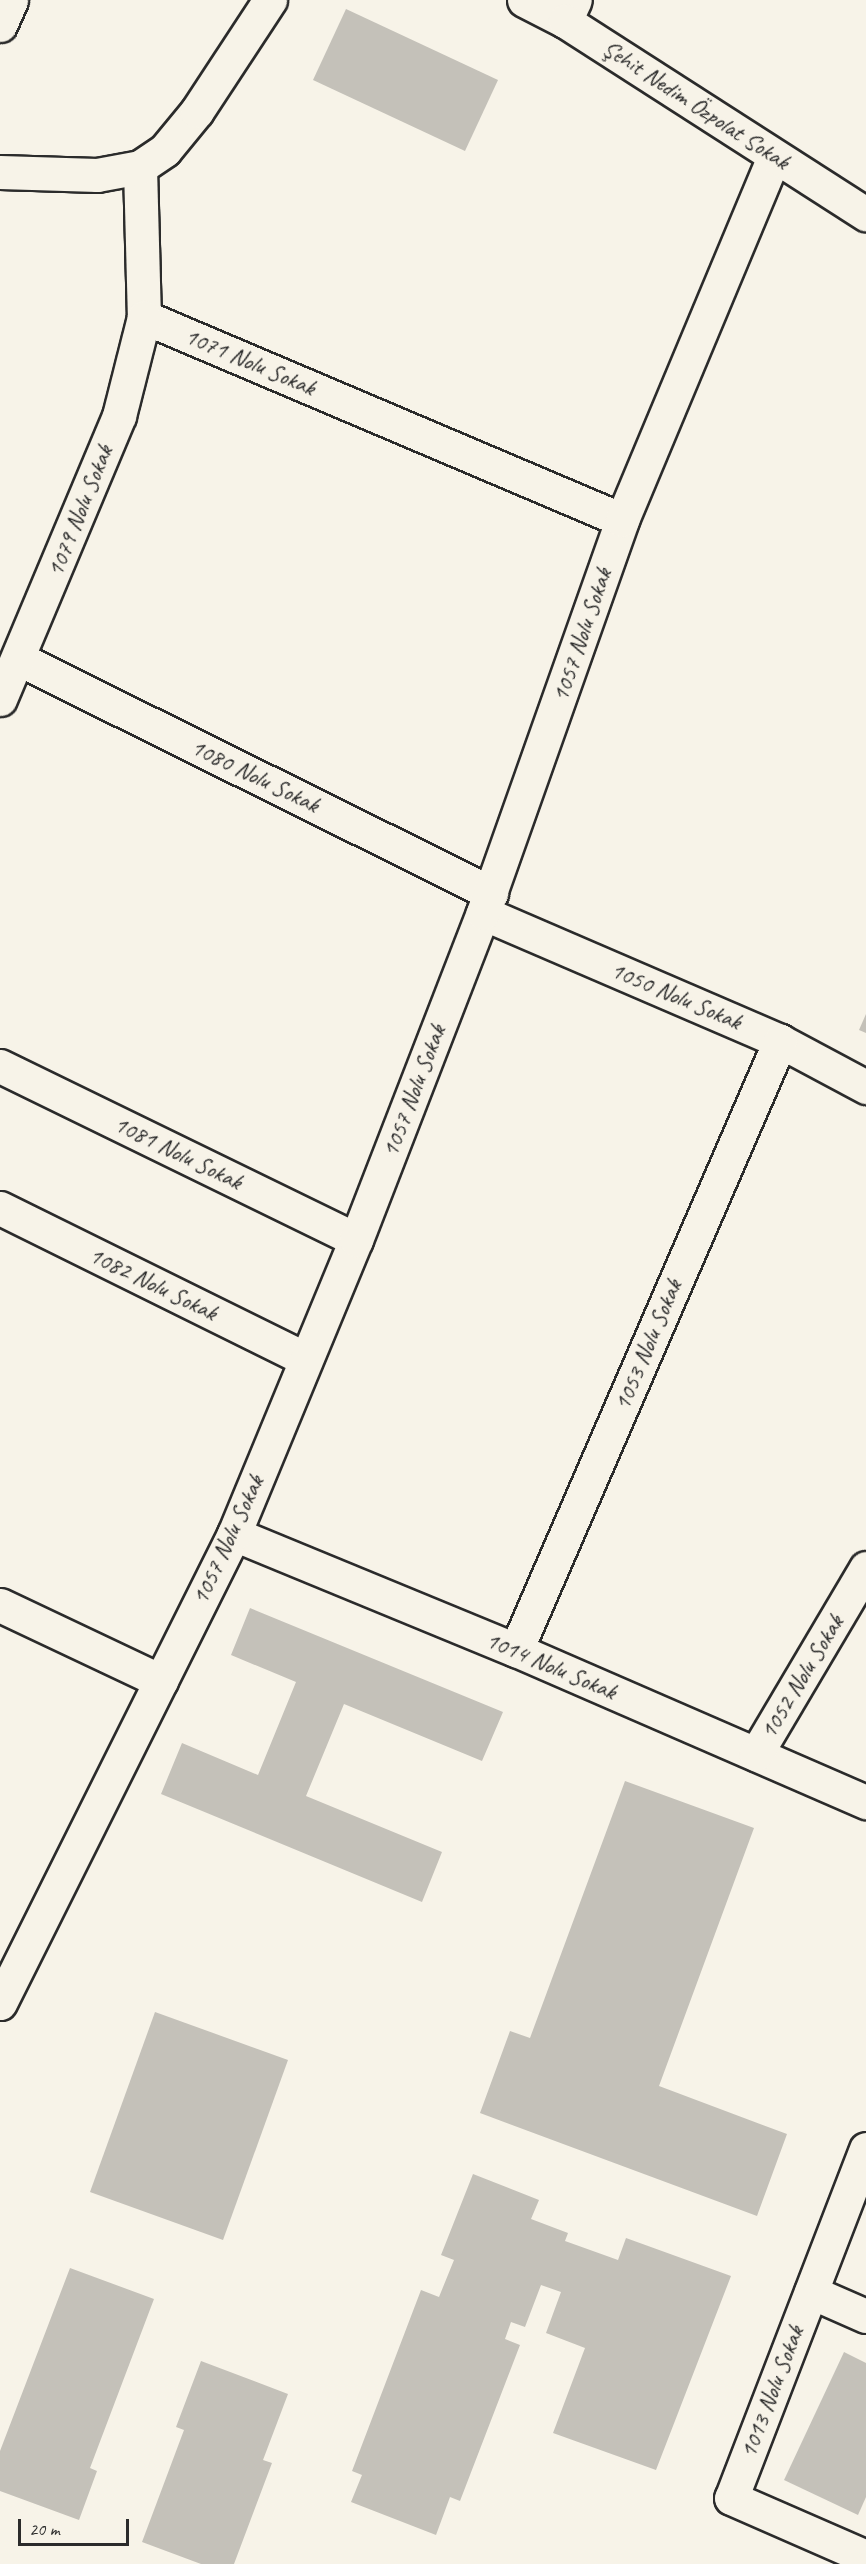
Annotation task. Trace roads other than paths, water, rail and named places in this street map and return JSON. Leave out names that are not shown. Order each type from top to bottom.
[{"type":"street","points":[[0,25],[11,0]]},
{"type":"street","points":[[0,172],[97,175],[140,167],[165,150],[197,111],[270,0]]},
{"type":"street","name":"Şehit Nedim Özpolat Sokak","points":[[524,0],[570,10],[774,157],[866,214]]},
{"type":"street","name":"1057 Nolu Sokak","points":[[0,2003],[234,1534],[356,1240],[487,903],[622,520],[774,157]]},
{"type":"street","points":[[140,167],[144,317]]},
{"type":"street","name":"1071 Nolu Sokak","points":[[144,317],[622,520]]},
{"type":"street","name":"1079 Nolu Sokak","points":[[0,699],[19,659],[119,416],[144,317]]},
{"type":"street","name":"1080 Nolu Sokak","points":[[19,659],[487,903]]},
{"type":"street","name":"1050 Nolu Sokak","points":[[487,903],[780,1041],[866,1086]]},
{"type":"street","name":"1053 Nolu Sokak","points":[[516,1650],[780,1041]]},
{"type":"street","name":"1081 Nolu Sokak","points":[[0,1066],[356,1240]]},
{"type":"street","name":"1082 Nolu Sokak","points":[[0,1208],[306,1359]]},
{"type":"street","name":"1014 Nolu Sokak","points":[[234,1534],[516,1650],[866,1802]]},
{"type":"street","name":"1052 Nolu Sokak","points":[[756,1754],[866,1568]]},
{"type":"street","points":[[0,1605],[161,1681]]},
{"type":"street","name":"1013 Nolu Sokak","points":[[866,2149],[731,2498],[866,2557]]},
{"type":"street","points":[[811,2292],[866,2316]]}]
